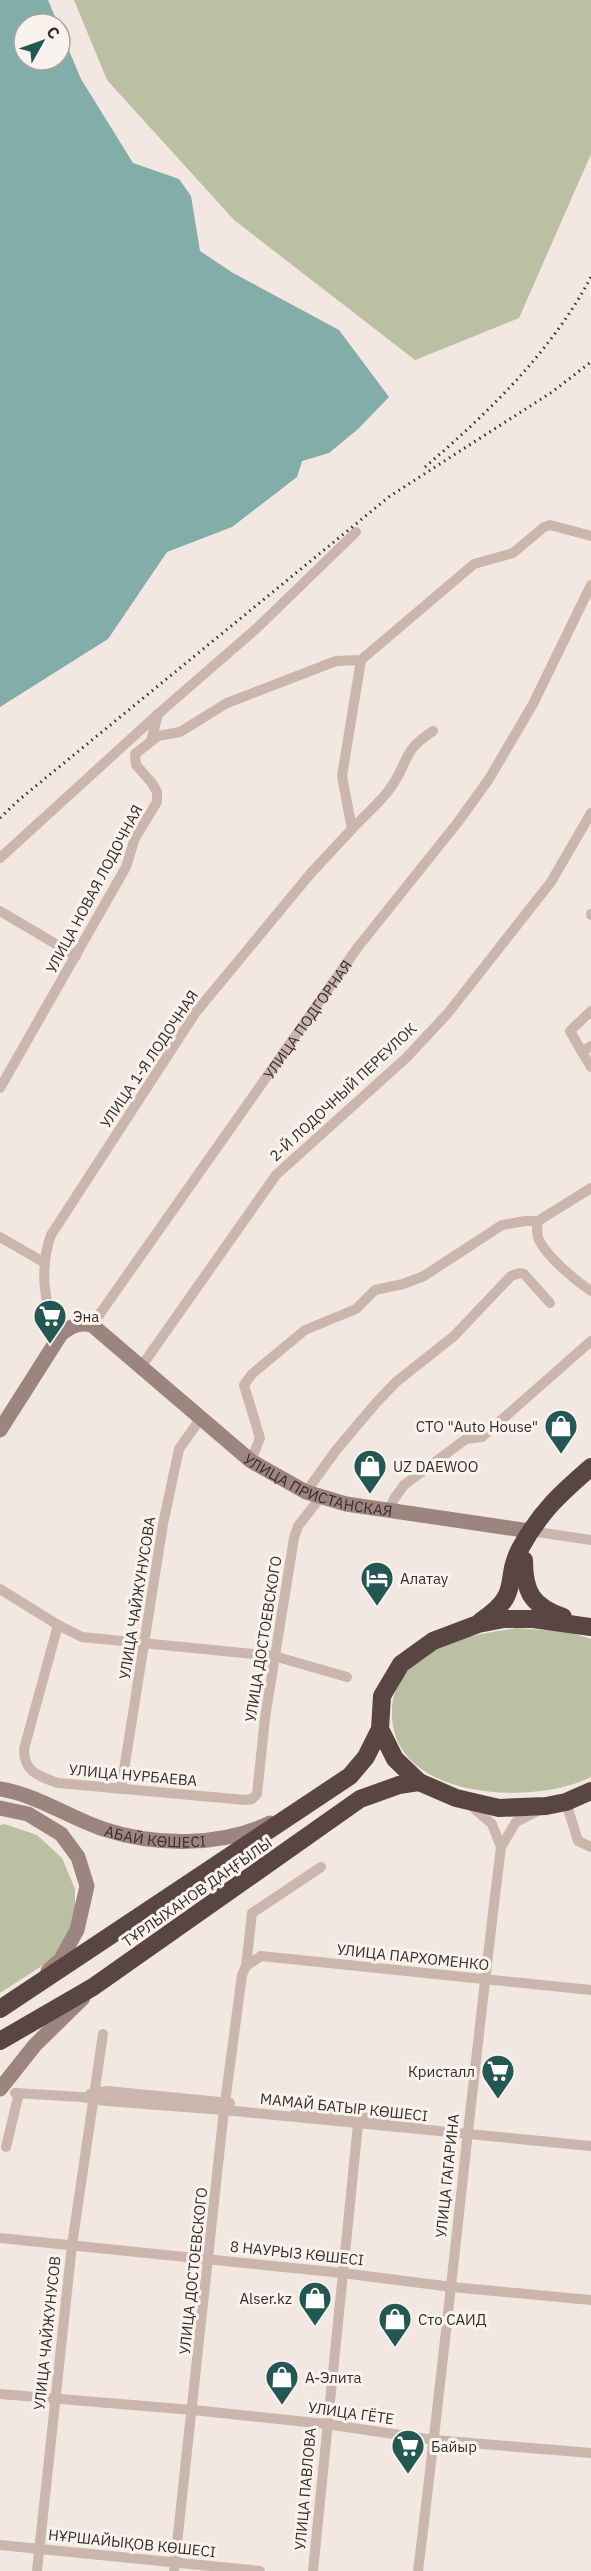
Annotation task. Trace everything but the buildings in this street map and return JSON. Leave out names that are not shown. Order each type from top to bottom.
[{"type":"highway","points":[[478,1624],[505,1602],[511,1587],[515,1559],[538,1517],[558,1495],[591,1467]]},
{"type":"highway","points":[[530,1532],[524,1558],[524,1580],[528,1592],[543,1608],[589,1626]]},
{"type":"highway","points":[[589,1626],[504,1618],[478,1624],[433,1641],[401,1664],[382,1696],[381,1729],[395,1759],[419,1782],[456,1798],[499,1808],[546,1806],[566,1802],[591,1791]]},
{"type":"highway","name":"ТҰРЛЫХАНОВ ДАҢҒЫЛЫ","points":[[0,2009],[17,2000],[350,1776],[366,1757],[381,1729]]},
{"type":"highway","name":"ТҰРЛЫХАНОВ ДАҢҒЫЛЫ","points":[[0,2041],[93,1988],[360,1799],[399,1785],[419,1782]]},
{"type":"main road","points":[[0,1430],[61,1334],[76,1324],[92,1325]]},
{"type":"main road","name":"УЛИЦА ПРИСТАНСКАЯ","points":[[92,1325],[251,1461],[313,1495],[389,1511],[530,1532]]},
{"type":"main road","name":"АБАЙ КӨШЕСІ","points":[[0,1789],[16,1792],[103,1829],[139,1837],[201,1841],[256,1830],[311,1804]]},
{"type":"main road","points":[[0,1808],[28,1814],[61,1834],[78,1857],[87,1886],[77,1930],[61,1959],[17,2000]]},
{"type":"main road","points":[[0,2089],[35,2045],[93,1988]]},
{"type":"street","points":[[151,741],[158,736],[180,732],[227,703],[288,679],[336,661],[361,660],[474,564],[513,553],[544,527],[550,525],[591,536]]},
{"type":"street","points":[[0,858],[158,714],[257,628],[356,532]]},
{"type":"street","name":"УЛИЦА ПОДГОРНАЯ","points":[[92,1325],[358,947],[458,822],[489,779],[533,704],[591,585]]},
{"type":"street","points":[[352,829],[342,776],[361,660]]},
{"type":"street","points":[[151,741],[158,714]]},
{"type":"street","name":"УЛИЦА 1-Я ЛОДОЧНАЯ","points":[[61,1334],[49,1315],[45,1250],[51,1235],[196,1012],[311,873],[392,787],[407,753],[417,741],[434,731]]},
{"type":"street","name":"УЛИЦА НОВАЯ ЛОДОЧНАЯ","points":[[0,1088],[126,867],[140,830],[158,802],[157,792],[136,765],[134,758],[135,754],[151,741]]},
{"type":"street","name":"2-Й ЛОДОЧНЫЙ ПЕРЕУЛОК","points":[[141,1366],[276,1174],[406,1058],[448,1013],[551,882],[591,813]]},
{"type":"street","points":[[0,911],[76,956]]},
{"type":"street","points":[[591,1011],[570,1030],[587,1049],[591,1067]]},
{"type":"street","points":[[251,1461],[260,1438],[244,1385],[252,1374],[305,1330],[356,1309],[375,1290],[403,1284],[424,1276],[502,1225],[538,1221],[591,1188]]},
{"type":"street","points":[[538,1221],[537,1233],[540,1242],[575,1280],[591,1291]]},
{"type":"street","points":[[0,1237],[45,1263]]},
{"type":"street","name":"УЛИЦА ДОСТОЕВСКОГО","points":[[257,1794],[274,1656],[294,1538],[337,1449],[396,1383],[454,1336],[511,1276],[524,1274],[550,1303]]},
{"type":"street","points":[[389,1511],[404,1485],[466,1439],[482,1437],[591,1341]]},
{"type":"street","name":"УЛИЦА ЧАЙЖУНУСОВА","points":[[121,1789],[163,1524],[179,1449],[201,1418]]},
{"type":"street","name":"УЛИЦА ПРИСТАНСКАЯ","points":[[530,1532],[591,1539]]},
{"type":"street","points":[[0,1589],[82,1637],[274,1656],[347,1677]]},
{"type":"street","name":"УЛИЦА НУРБАЕВА","points":[[58,1625],[24,1749],[24,1761],[31,1772],[58,1783],[245,1800],[252,1799],[257,1794]]},
{"type":"street","points":[[456,1798],[476,1809],[492,1824],[501,1847]]},
{"type":"street","points":[[566,1802],[578,1842],[591,1847]]},
{"type":"street","name":"УЛИЦА ГАГАРИНА","points":[[418,2571],[452,2287],[466,2131],[501,1847],[516,1822],[546,1806]]},
{"type":"street","name":"УЛИЦА ДОСТОЕВСКОГО","points":[[175,2567],[210,2259],[224,2106],[252,1913],[321,1867]]},
{"type":"street","name":"УЛИЦА ПАРХОМЕНКО","points":[[244,1970],[261,1956],[591,1990]]},
{"type":"street","name":"УЛИЦА ЧАЙЖУНУСОВ","points":[[37,2571],[72,2245],[103,2034]]},
{"type":"street","name":"МАМАЙ БАТЫР КӨШЕСІ","points":[[6,2147],[17,2093],[94,2096],[224,2106],[591,2146]]},
{"type":"street","name":"МАМАЙ БАТЫР КӨШЕСІ","points":[[224,2106],[358,2124],[466,2131]]},
{"type":"street","name":"УЛИЦА ПАВЛОВА","points":[[313,2571],[358,2124]]},
{"type":"street","name":"8 НАУРЫЗ КӨШЕСІ","points":[[0,2238],[591,2300]]},
{"type":"street","name":"УЛИЦА ГЁТЕ","points":[[0,2394],[193,2410],[326,2424],[434,2440],[591,2453]]},
{"type":"street","name":"НҰРШАЙЫҚОВ КӨШЕСІ","points":[[0,2545],[175,2567],[260,2571]]},
{"type":"green space","points":[[74,0],[591,0],[591,154],[519,318],[415,360],[234,220],[107,80]]},
{"type":"green space","points":[[516,1628],[569,1632],[591,1639],[591,1777],[565,1786],[535,1792],[501,1793],[468,1788],[438,1778],[414,1763],[397,1740],[392,1711],[395,1692],[404,1675],[417,1661],[443,1645]]},
{"type":"green space","points":[[4,1824],[37,1835],[62,1858],[75,1889],[75,1912],[67,1941],[48,1962],[0,1993],[0,1825]]},
{"type":"water","points":[[0,0],[48,0],[53,12],[12,12],[12,72],[72,72],[72,58],[81,79],[133,163],[179,179],[191,196],[200,251],[233,273],[339,330],[389,397],[358,429],[329,453],[302,461],[297,477],[232,527],[167,552],[108,639],[0,707]]},
{"type":"railway","points":[[425,467],[472,425],[538,356],[557,331],[591,277]]},
{"type":"railway","points":[[0,818],[20,799],[390,496],[552,392],[591,362]]},
{"type":"place","name":"Эна","points":[[50,1345]]},
{"type":"place","name":"СТО \"Auto House\"","points":[[561,1455]]},
{"type":"place","name":"UZ DAEWOO","points":[[370,1495]]},
{"type":"place","name":"Алатау","points":[[377,1607]]},
{"type":"place","name":"Кристалл","points":[[498,2100]]},
{"type":"place","name":"Alser.kz","points":[[315,2327]]},
{"type":"place","name":"Сто САИД","points":[[395,2348]]},
{"type":"place","name":"А-Элита","points":[[282,2406]]},
{"type":"place","name":"Байыр","points":[[408,2475]]}]
